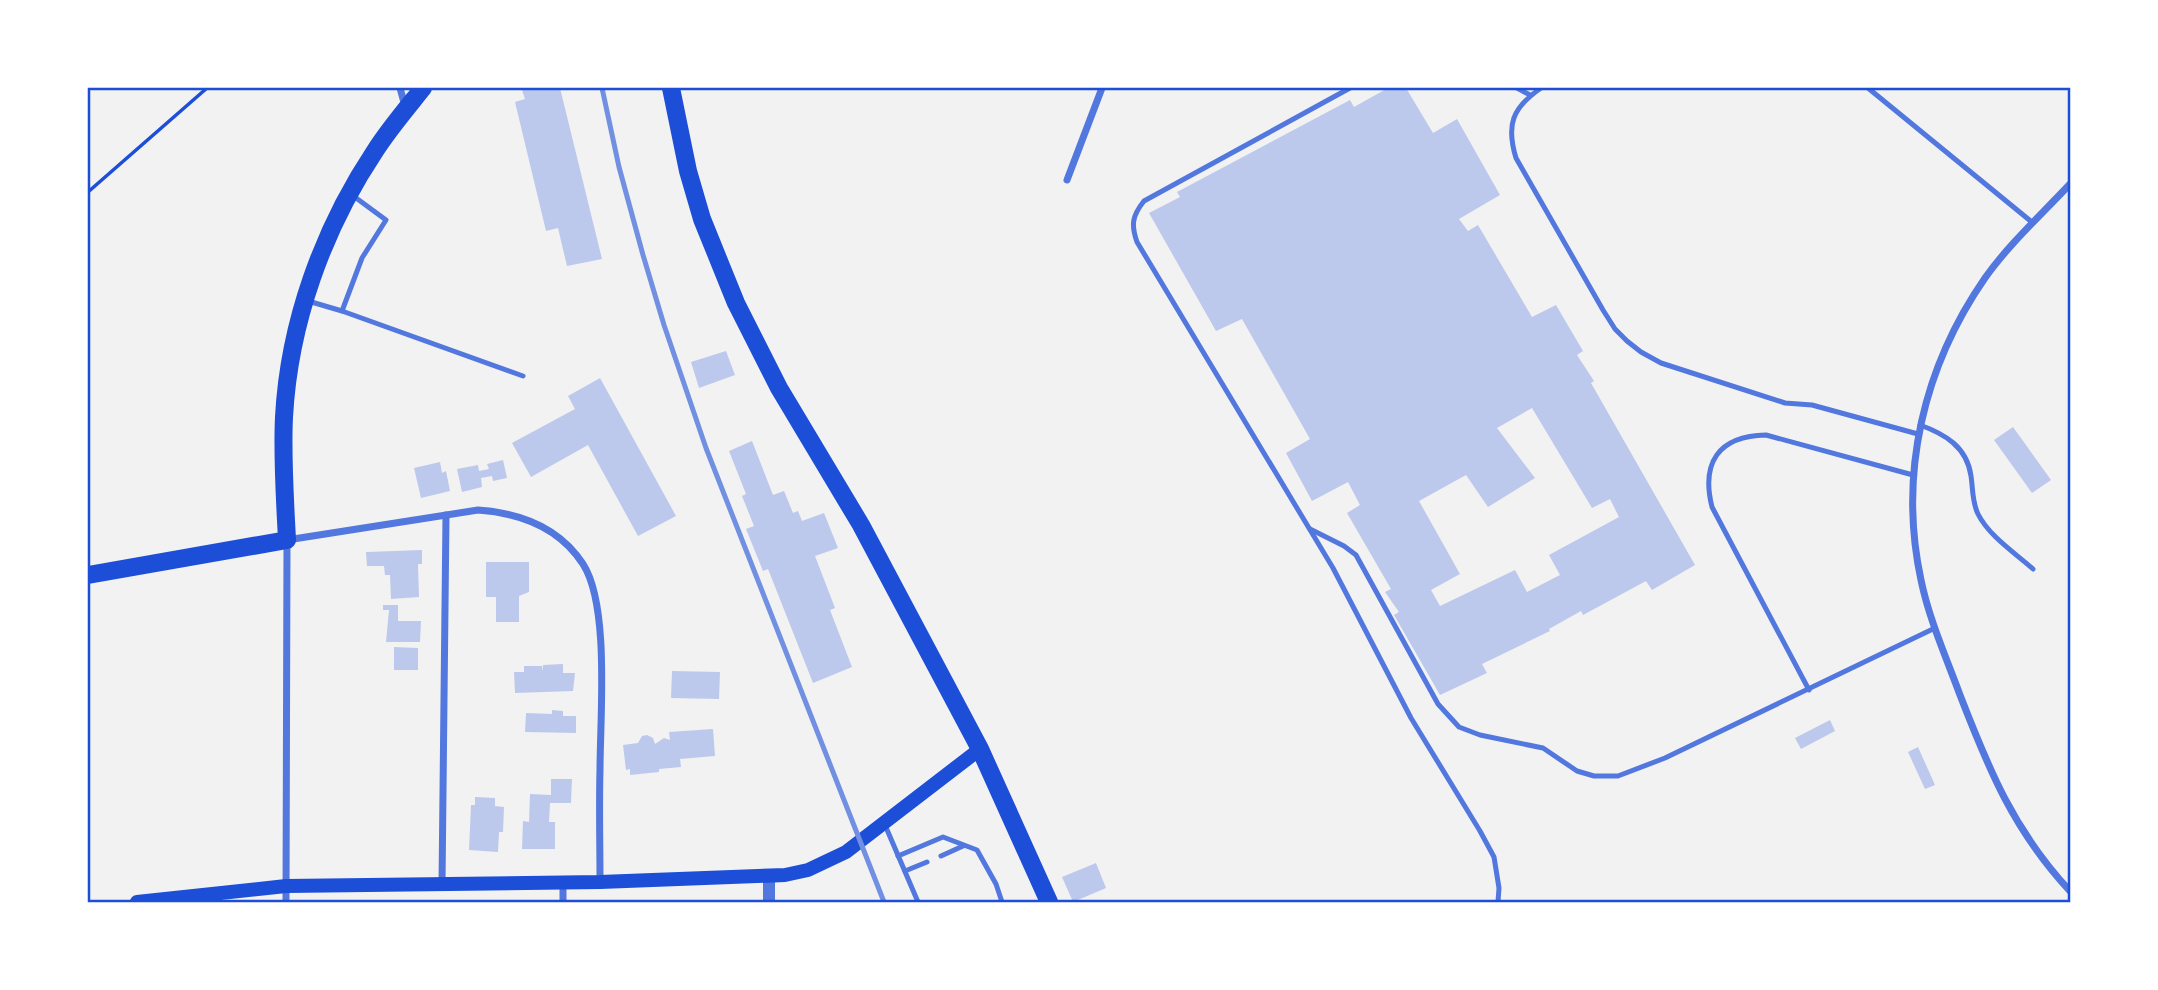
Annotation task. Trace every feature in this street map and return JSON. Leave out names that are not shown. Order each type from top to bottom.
[{"type":"main road","points":[[88,575],[287,540],[284,418],[288,376],[305,300],[332,226],[349,193],[375,150],[423,88]]},
{"type":"main road","points":[[671,88],[688,171],[702,219],[736,303],[779,388],[861,525],[980,749],[1049,902]]},
{"type":"main road","points":[[136,902],[286,887],[600,882],[796,873],[827,863],[846,852],[980,749]]},
{"type":"street","points":[[400,88],[405,110]]},
{"type":"street","points":[[1067,180],[1102,88]]},
{"type":"street","points":[[2070,184],[1987,276],[1949,339],[1937,368],[1919,430],[1912,496],[1919,569],[1935,628],[1996,784],[2015,820],[2036,851],[2070,891]]},
{"type":"street","points":[[286,902],[287,540],[446,515],[492,511],[533,521],[567,544],[584,566],[599,610],[600,882]]},
{"type":"street","points":[[442,886],[446,515]]},
{"type":"street","points":[[769,875],[769,902]]},
{"type":"street","points":[[563,883],[563,902]]},
{"type":"lane","points":[[1350,88],[1144,201],[1134,213],[1132,227],[1137,242],[1333,568],[1411,718],[1494,857],[1499,888],[1498,902]]},
{"type":"lane","points":[[1517,88],[1530,95]]},
{"type":"lane","points":[[1541,88],[1530,95],[1516,111],[1510,140],[1516,158],[1615,329],[1641,352],[1661,363],[1774,400],[1812,405],[1941,433],[1956,443],[1965,457],[1978,514],[1989,529],[2033,569]]},
{"type":"lane","points":[[1868,88],[2033,223]]},
{"type":"lane","points":[[342,311],[362,258],[386,220],[349,193]]},
{"type":"lane","points":[[305,300],[523,376]]},
{"type":"lane","points":[[1810,690],[1712,507],[1707,477],[1712,462],[1720,450],[1732,440],[1751,435],[1766,435],[1913,475]]},
{"type":"lane","points":[[1309,528],[1356,555],[1438,704],[1459,727],[1480,735],[1543,748],[1577,771],[1594,776],[1618,776],[1638,769],[1810,690],[1935,628]]},
{"type":"lane","points":[[884,824],[918,902]]},
{"type":"lane","points":[[898,856],[943,837],[977,850],[996,884],[1002,902]]},
{"type":"lane","points":[[941,856],[963,846]]},
{"type":"lane","points":[[905,871],[927,862]]},
{"type":"path","points":[[88,192],[207,88]]},
{"type":"building","points":[[560,88],[602,259],[567,266],[558,228],[546,231],[515,102],[525,99],[522,90]]},
{"type":"building","points":[[1388,88],[1406,88],[1433,133],[1457,119],[1500,195],[1459,219],[1468,231],[1478,225],[1532,317],[1556,305],[1583,351],[1577,355],[1594,381],[1591,383],[1695,565],[1652,590],[1646,581],[1583,615],[1581,611],[1549,629],[1550,631],[1482,664],[1487,673],[1440,695],[1394,615],[1399,612],[1385,592],[1391,589],[1347,513],[1360,505],[1348,482],[1312,501],[1286,453],[1310,439],[1242,319],[1216,331],[1149,213],[1180,197],[1177,192],[1350,100],[1354,107]],"holes":[[[1532,408],[1592,508],[1610,499],[1619,517],[1549,555],[1560,575],[1527,592],[1515,570],[1440,606],[1431,590],[1460,574],[1419,501],[1466,475],[1488,507],[1535,478],[1497,428]]]},
{"type":"building","points":[[726,351],[735,375],[699,388],[691,362]]},
{"type":"building","points":[[600,378],[676,516],[638,536],[588,445],[531,477],[512,443],[575,409],[568,396]]},
{"type":"building","points":[[2013,427],[2051,480],[2032,493],[1994,440]]},
{"type":"building","points":[[752,441],[773,495],[784,491],[793,513],[798,511],[802,521],[824,513],[838,548],[815,556],[835,608],[830,610],[852,667],[813,683],[768,569],[763,571],[746,529],[754,526],[742,496],[746,494],[729,451]]},
{"type":"building","points":[[503,460],[507,478],[493,481],[492,476],[481,478],[482,487],[462,492],[457,469],[478,465],[479,471],[489,469],[487,464]]},
{"type":"building","points":[[440,462],[442,473],[446,471],[450,491],[421,498],[414,468]]},
{"type":"building","points":[[422,550],[422,564],[418,564],[419,597],[391,599],[390,575],[385,575],[384,566],[367,566],[366,552]]},
{"type":"building","points":[[486,562],[529,562],[529,592],[519,596],[519,622],[496,622],[496,597],[486,597]]},
{"type":"building","points":[[383,605],[398,605],[398,621],[421,621],[420,642],[386,642],[389,610],[383,610]]},
{"type":"building","points":[[394,647],[418,648],[418,670],[394,670]]},
{"type":"building","points":[[563,664],[563,673],[575,673],[573,691],[515,693],[514,672],[524,672],[524,666],[542,666],[543,671],[543,665]]},
{"type":"building","points":[[672,671],[720,672],[719,699],[671,698]]},
{"type":"building","points":[[552,710],[563,711],[563,716],[576,716],[576,733],[525,732],[526,713],[552,714]]},
{"type":"building","points":[[1830,720],[1835,731],[1801,749],[1795,738]]},
{"type":"building","points":[[713,729],[715,756],[680,759],[681,767],[659,769],[659,772],[630,775],[630,769],[626,770],[623,745],[638,743],[642,736],[653,738],[655,744],[664,738],[670,740],[669,732]]},
{"type":"building","points":[[1918,747],[1935,785],[1925,789],[1908,752]]},
{"type":"building","points":[[551,779],[572,779],[571,803],[550,803],[549,822],[555,822],[555,849],[522,849],[523,821],[529,822],[530,794],[551,795]]},
{"type":"building","points":[[475,797],[495,798],[495,806],[504,807],[503,832],[499,832],[498,852],[469,850],[471,805],[475,805]]},
{"type":"building","points":[[1096,863],[1106,888],[1073,902],[1062,877]]},
{"type":"railway","points":[[602,88],[619,167],[643,255],[706,448],[884,902]]}]
